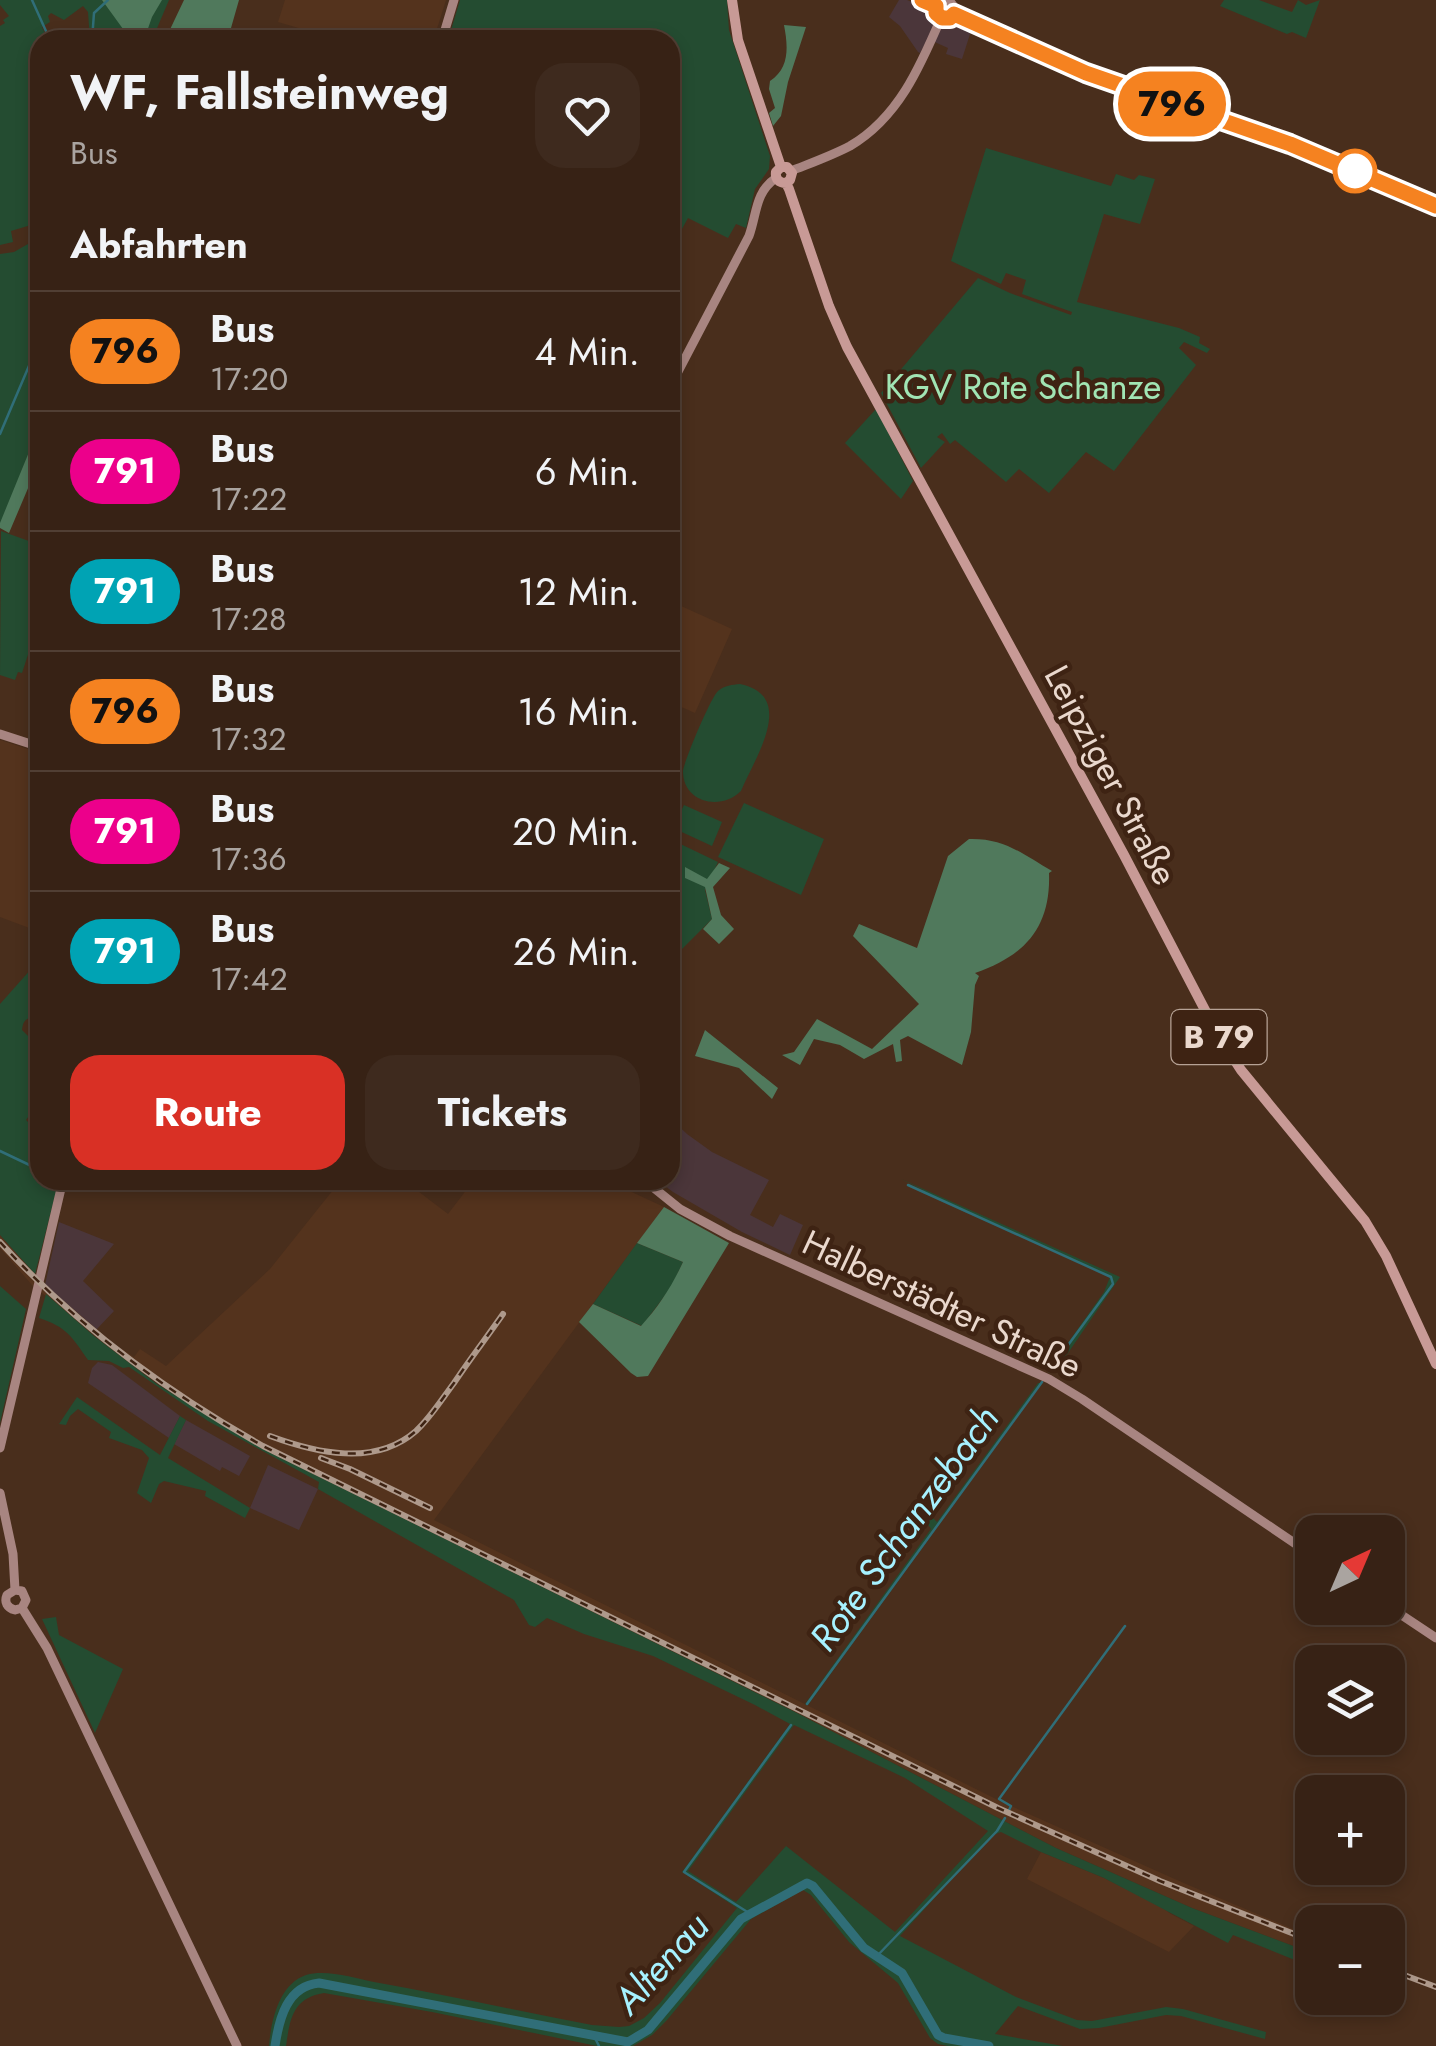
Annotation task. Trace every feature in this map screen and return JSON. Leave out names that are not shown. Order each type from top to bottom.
[{"type":"main road","points":[[445,30],[454,0]]},
{"type":"main road","name":"Leipziger Straße","points":[[732,0],[739,43],[829,306],[847,347],[1217,1033],[1241,1070],[1365,1221],[1386,1256],[1436,1364]]},
{"type":"main road","points":[[922,0],[945,1],[955,6],[950,18],[936,13],[945,1]]},
{"type":"main road","points":[[954,14],[1086,73],[1290,144],[1436,206]]},
{"type":"main road","points":[[680,368],[750,233],[759,196],[767,184],[869,133],[914,78],[942,18]]},
{"type":"main road","points":[[0,734],[30,744]]},
{"type":"main road","points":[[0,1448],[61,1190]]},
{"type":"main road","name":"Halberstädter Straße","points":[[656,1190],[680,1209],[731,1237],[1049,1379],[1295,1543]]},
{"type":"main road","points":[[0,1493],[13,1554],[15,1590]]},
{"type":"main road","points":[[15,1590],[22,1592],[26,1597],[22,1608],[15,1610],[7,1605],[6,1595],[15,1590]]},
{"type":"main road","points":[[22,1608],[40,1634],[237,2046]]},
{"type":"main road","points":[[1405,1618],[1436,1638]]},
{"type":"shaded area","points":[[285,0],[446,0],[437,30],[305,30],[278,22]]},
{"type":"shaded area","points":[[899,0],[927,8],[934,22],[943,27],[957,22],[972,28],[962,59],[946,54],[948,48],[928,39],[918,52],[889,17]]},
{"type":"shaded area","points":[[680,606],[732,629],[695,713],[680,706]]},
{"type":"shaded area","points":[[0,740],[30,750],[30,928],[0,917]]},
{"type":"shaded area","points":[[680,1127],[712,1152],[769,1180],[750,1215],[773,1227],[780,1214],[803,1225],[790,1255],[670,1190],[680,1190]]},
{"type":"shaded area","points":[[333,1190],[417,1190],[448,1214],[466,1190],[627,1190],[664,1207],[434,1520],[1000,1801],[1295,1930],[1295,1947],[1192,1908],[1056,1848],[795,1712],[261,1448],[132,1366],[32,1285],[0,1248],[0,1235],[45,1285],[114,1344],[134,1357],[140,1349],[166,1366],[270,1269]]},
{"type":"shaded area","points":[[59,1222],[114,1244],[83,1281],[114,1311],[96,1330],[45,1285]]},
{"type":"shaded area","points":[[98,1362],[112,1365],[180,1416],[169,1438],[88,1383]]},
{"type":"shaded area","points":[[186,1420],[250,1456],[239,1476],[222,1467],[220,1471],[174,1444]]},
{"type":"shaded area","points":[[268,1465],[318,1489],[299,1530],[250,1508]]},
{"type":"shaded area","points":[[1041,1852],[1104,1878],[1194,1926],[1169,1952],[1027,1879]]},
{"type":"green space","points":[[0,0],[169,0],[156,30],[89,30],[88,12],[83,6],[64,20],[51,13],[43,30],[30,30],[30,225],[11,231],[13,242],[0,245],[0,26],[9,16]]},
{"type":"green space","points":[[102,0],[162,0],[147,30],[124,30]]},
{"type":"green space","points":[[184,0],[239,0],[231,28],[237,30],[170,30]]},
{"type":"green space","points":[[460,0],[727,0],[729,30],[770,156],[769,169],[755,189],[746,228],[736,224],[728,238],[688,218],[680,233],[680,30],[451,30]]},
{"type":"green space","points":[[1224,0],[1259,0],[1292,12],[1298,0],[1306,5],[1320,0],[1306,38],[1220,6]]},
{"type":"green space","points":[[784,25],[806,27],[781,116],[773,126],[769,113],[775,108],[769,89],[786,56]]},
{"type":"green space","name":"KGV Rote Schanze","points":[[986,148],[1111,186],[1116,174],[1134,180],[1139,175],[1155,179],[1140,224],[1104,214],[1077,302],[1179,328],[1200,337],[1199,343],[1210,349],[1207,353],[1184,342],[1179,348],[1196,365],[1114,471],[1086,452],[1049,493],[1019,469],[1006,482],[955,440],[950,444],[942,433],[937,437],[945,442],[921,468],[881,393],[978,278],[1071,315],[1072,312],[1022,294],[1026,280],[1006,273],[1001,284],[951,261]]},
{"type":"green space","points":[[30,243],[30,450],[0,527],[0,254],[14,252]]},
{"type":"green space","points":[[876,409],[913,481],[901,499],[845,443]]},
{"type":"green space","points":[[30,450],[30,484],[9,533],[0,528]]},
{"type":"green space","points":[[1,531],[30,541],[30,649],[22,673],[18,672],[15,680],[0,675]]},
{"type":"green space","points":[[740,684],[757,691],[766,701],[767,730],[741,791],[724,801],[704,800],[689,790],[683,771],[718,691]]},
{"type":"green space","points":[[744,803],[824,839],[801,895],[718,857]]},
{"type":"green space","points":[[684,805],[722,822],[712,846],[680,831]]},
{"type":"green space","points":[[969,839],[1003,844],[1052,871],[1045,909],[1032,937],[1008,958],[975,973],[979,976],[962,1065],[908,1036],[900,1040],[902,1061],[896,1062],[893,1044],[864,1059],[840,1045],[814,1039],[800,1065],[782,1055],[794,1052],[817,1019],[872,1049],[919,1004],[853,936],[859,924],[917,948],[948,856]]},
{"type":"green space","points":[[680,844],[718,862],[705,890],[712,919],[680,951]]},
{"type":"green space","points":[[719,863],[730,868],[713,887],[721,915],[734,929],[719,944],[703,929],[712,919],[705,887],[685,878],[685,867],[707,879]]},
{"type":"green space","points":[[30,970],[30,1018],[22,1030],[30,1038],[30,1114],[26,1120],[30,1124],[30,1190],[56,1190],[35,1274],[0,1235],[0,1004]]},
{"type":"green space","points":[[705,1030],[778,1088],[772,1099],[739,1068],[695,1056]]},
{"type":"green space","points":[[901,1179],[1120,1277],[1055,1372],[1048,1371],[1104,1292],[1110,1277],[923,1193]]},
{"type":"green space","points":[[664,1207],[729,1243],[648,1376],[637,1377],[579,1322],[593,1304],[641,1326],[659,1303],[683,1262],[637,1243]]},
{"type":"green space","points":[[637,1243],[683,1262],[672,1286],[642,1326],[593,1304]]},
{"type":"green space","points":[[0,1286],[26,1309],[0,1423]]},
{"type":"green space","points":[[46,1294],[157,1384],[261,1448],[795,1712],[1056,1848],[1192,1908],[1295,1947],[1295,1960],[1233,1935],[1228,1943],[1104,1878],[1001,1832],[991,1836],[900,1936],[1016,1997],[1077,2020],[1092,2021],[1166,2007],[1266,2032],[1265,2039],[1166,2015],[1080,2029],[1018,2006],[995,2034],[1063,2046],[938,2044],[930,2038],[898,1983],[849,1942],[803,1890],[751,1919],[667,2020],[633,2046],[597,2046],[324,1993],[299,2005],[286,2046],[269,2046],[274,2015],[283,1995],[297,1980],[314,1973],[592,2025],[629,2026],[644,2018],[737,1908],[682,1872],[790,1724],[653,1656],[547,1618],[535,1627],[529,1625],[514,1600],[318,1489],[319,1482],[208,1421],[129,1367],[88,1360],[56,1325],[39,1318]],"holes":[[[794,1725],[905,1778],[988,1831],[895,1932],[786,1846],[736,1902],[688,1871]]]},
{"type":"green space","points":[[1038,1383],[1042,1383],[808,1705],[805,1704],[931,1529],[927,1523],[931,1516],[937,1522]]},
{"type":"green space","points":[[77,1397],[160,1455],[180,1416],[186,1420],[168,1458],[250,1508],[245,1518],[205,1496],[206,1491],[164,1481],[151,1503],[137,1493],[149,1458],[142,1450],[109,1438],[111,1432],[78,1409],[66,1425],[59,1424]]},
{"type":"green space","points":[[56,1617],[59,1635],[123,1669],[95,1733],[42,1619]]},
{"type":"waterway","points":[[32,0],[46,30]]},
{"type":"waterway","points":[[93,30],[94,13],[108,0]]},
{"type":"waterway","points":[[0,434],[30,364]]},
{"type":"waterway","points":[[0,1151],[30,1165]]},
{"type":"waterway","name":"Rote Schanzebach","points":[[908,1185],[1111,1277],[1113,1284],[1049,1371]]},
{"type":"waterway","name":"Rote Schanzebach","points":[[807,1704],[1042,1382]]},
{"type":"waterway","points":[[1009,1810],[1011,1806],[999,1799],[1125,1626]]},
{"type":"waterway","name":"Rote Schanzebach","points":[[749,1913],[684,1872],[791,1725]]},
{"type":"waterway","points":[[877,1956],[1005,1818]]},
{"type":"waterway","name":"Altenau","points":[[275,2046],[286,2005],[299,1990],[319,1983],[628,2042],[648,2030],[741,1919],[807,1883],[864,1948],[902,1973],[938,2035],[989,2046]]},
{"type":"waterway","points":[[594,2036],[599,2046]]},
{"type":"railway","points":[[0,1242],[60,1302],[124,1355],[191,1403],[263,1446],[998,1808],[1160,1881],[1295,1934]]},
{"type":"railway","points":[[270,1436],[345,1453],[364,1453],[400,1442],[431,1414],[503,1314]]},
{"type":"railway","points":[[321,1458],[430,1508]]},
{"type":"railway","points":[[1405,1975],[1436,1987]]},
{"type":"bus line","name":"796","points":[[922,0],[936,6],[936,13],[942,18],[954,14],[1086,73],[1290,144],[1436,206]]}]
